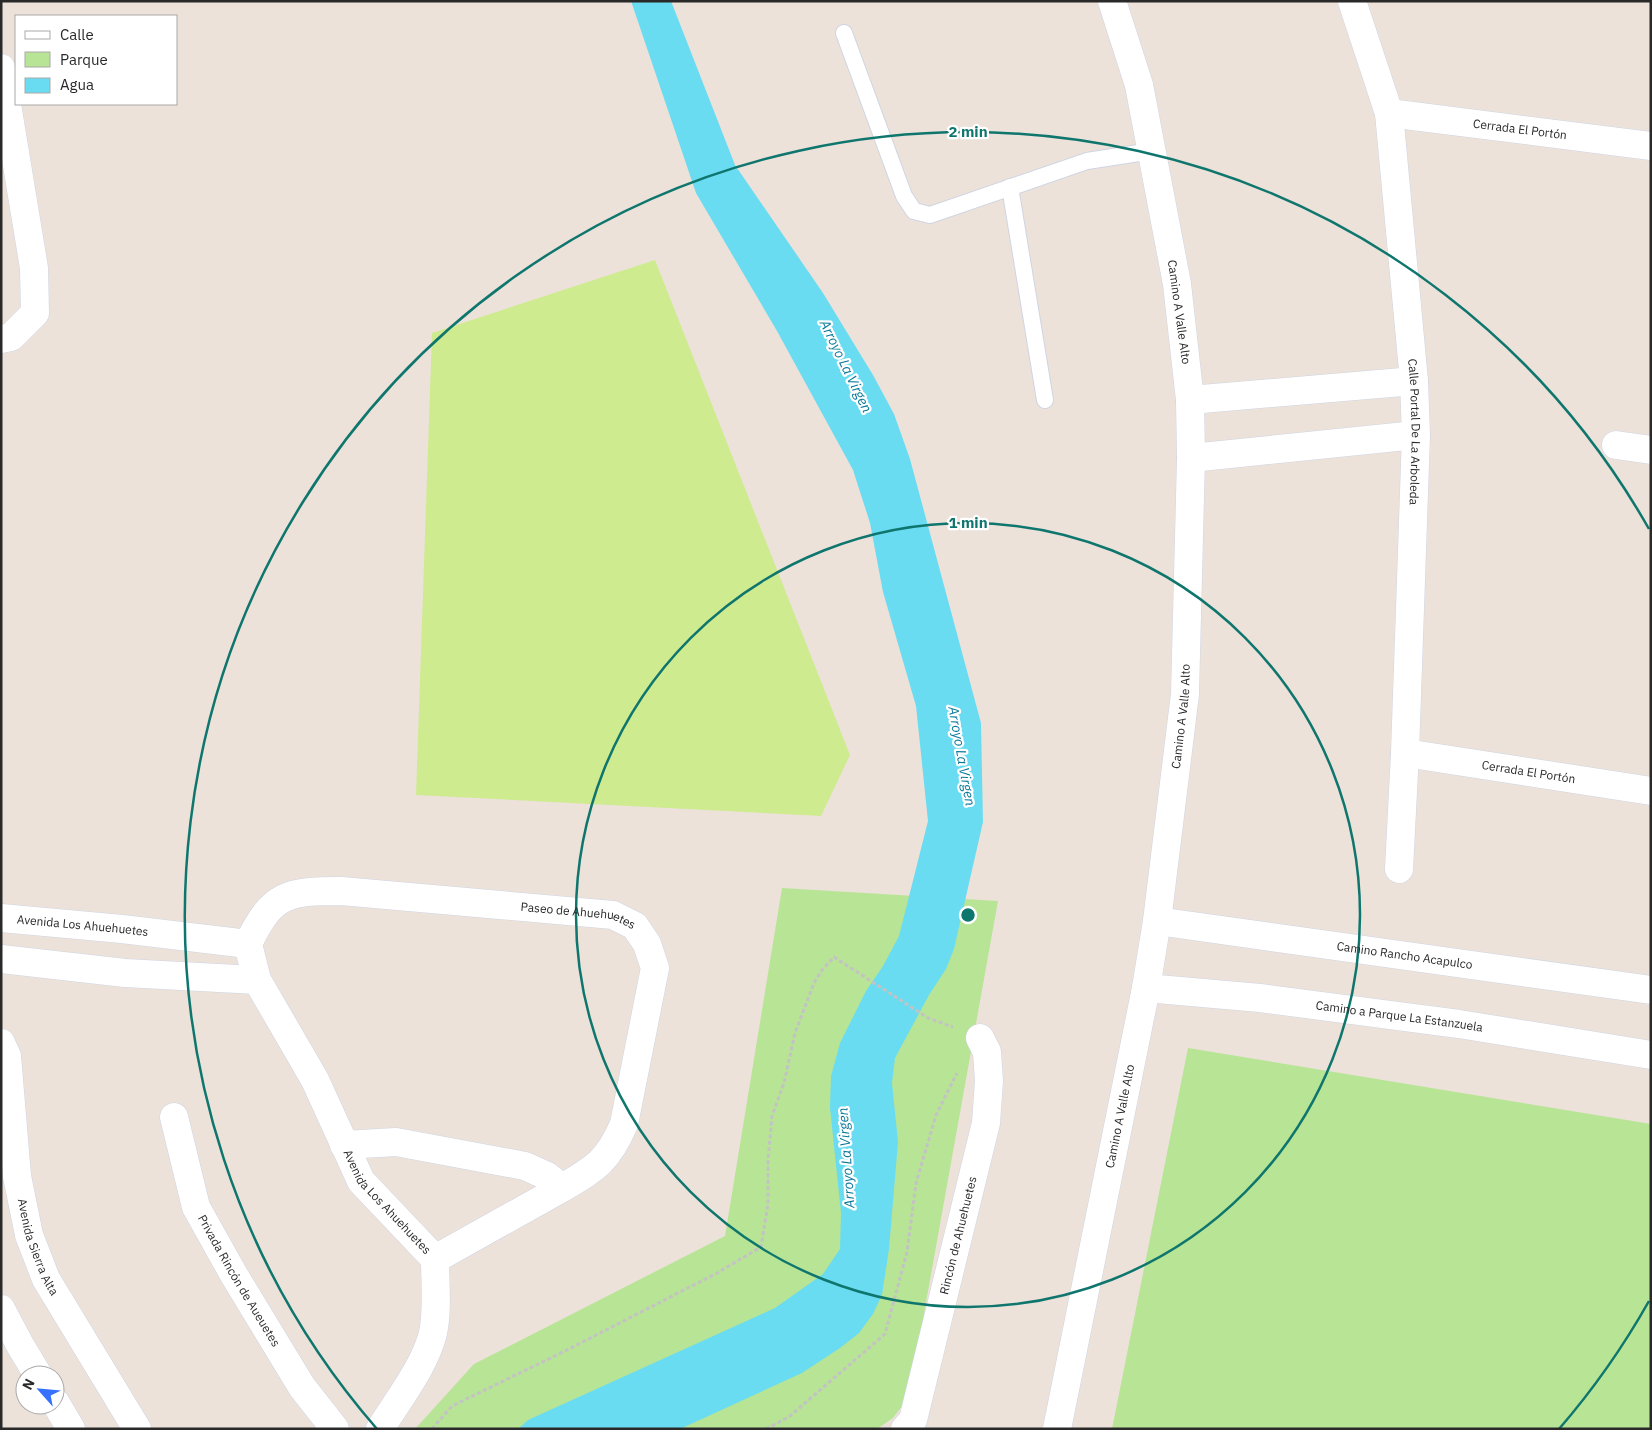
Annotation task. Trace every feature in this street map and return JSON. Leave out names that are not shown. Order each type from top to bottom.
[{"type":"street","name":"Camino A Valle Alto","points":[[1057,1429],[1146,988],[1157,921],[1185,694],[1190,400],[1177,284],[1152,151],[1139,85],[1112,1]]},
{"type":"street","name":"Calle Portal De La Arboleda","points":[[1352,1],[1389,113],[1414,381],[1416,435],[1406,753],[1399,869]]},
{"type":"street","points":[[1,68],[34,268],[35,313],[11,337],[1,339]]},
{"type":"street","name":"Cerrada El Portón","points":[[1389,113],[1651,146]]},
{"type":"street","points":[[1190,400],[1414,381]]},
{"type":"street","points":[[1190,458],[1416,435]]},
{"type":"street","points":[[1616,445],[1651,450]]},
{"type":"street","name":"Cerrada El Portón","points":[[1406,753],[1651,791]]},
{"type":"street","name":"Paseo de Ahuehuetes","points":[[248,944],[258,923],[270,908],[284,897],[307,891],[341,891],[613,915],[635,926],[647,944],[656,968],[624,1124],[616,1144],[598,1166],[435,1259]]},
{"type":"street","name":"Avenida Los Ahuehuetes","points":[[1,918],[122,929],[248,944],[257,980],[315,1080],[361,1182],[435,1259],[436,1305],[433,1333],[422,1361],[380,1429]]},
{"type":"street","name":"Camino Rancho Acapulco","points":[[1157,921],[1651,990]]},
{"type":"street","points":[[1,959],[125,973],[257,980]]},
{"type":"street","name":"Camino a Parque La Estanzuela","points":[[1146,988],[1260,998],[1460,1024],[1651,1055]]},
{"type":"street","name":"Rincón de Ahuehuetes","points":[[905,1429],[913,1420],[986,1123],[989,1081],[988,1062],[987,1052],[980,1038]]},
{"type":"street","name":"Avenida Sierra Alta","points":[[1,1043],[7,1056],[18,1176],[29,1235],[46,1280],[137,1429]]},
{"type":"street","name":"Privada Rincón de Aueuetes","points":[[174,1117],[187,1177],[196,1207],[234,1275],[302,1387],[335,1429]]},
{"type":"street","points":[[344,1145],[396,1142],[525,1166],[547,1176],[562,1188]]},
{"type":"street","points":[[1,1309],[32,1365]]},
{"type":"street","points":[[63,1415],[72,1429]]},
{"type":"lane","points":[[844,33],[904,196],[914,211],[930,215],[1087,161],[1152,151]]},
{"type":"lane","points":[[1010,187],[1045,400]]},
{"type":"path","points":[[432,1429],[452,1406],[594,1337],[717,1273],[761,1247],[768,1204],[768,1158],[772,1116],[784,1084],[795,1033],[814,983],[822,970],[834,957],[928,1018],[980,1038],[951,1083],[936,1115],[916,1183],[907,1252],[885,1334],[790,1416],[766,1429]]},
{"type":"green space","points":[[655,260],[850,755],[821,816],[416,795],[432,333]]},
{"type":"green space","points":[[782,888],[998,901],[909,1397],[893,1418],[877,1429],[415,1429],[474,1364],[725,1236]]},
{"type":"green space","points":[[1188,1048],[1651,1124],[1651,1429],[1112,1429]]},
{"type":"water","name":"Arroyo La Virgen","points":[[631,1],[671,1],[735,165],[823,293],[873,375],[894,414],[910,459],[981,723],[983,822],[954,949],[946,969],[929,995],[895,1058],[892,1083],[898,1142],[889,1249],[882,1295],[873,1314],[859,1333],[802,1373],[680,1429],[518,1429],[528,1420],[775,1308],[823,1274],[840,1249],[841,1213],[830,1108],[831,1076],[840,1043],[866,991],[883,966],[899,936],[928,821],[916,706],[883,592],[870,523],[853,470],[777,331],[696,193]]}]
